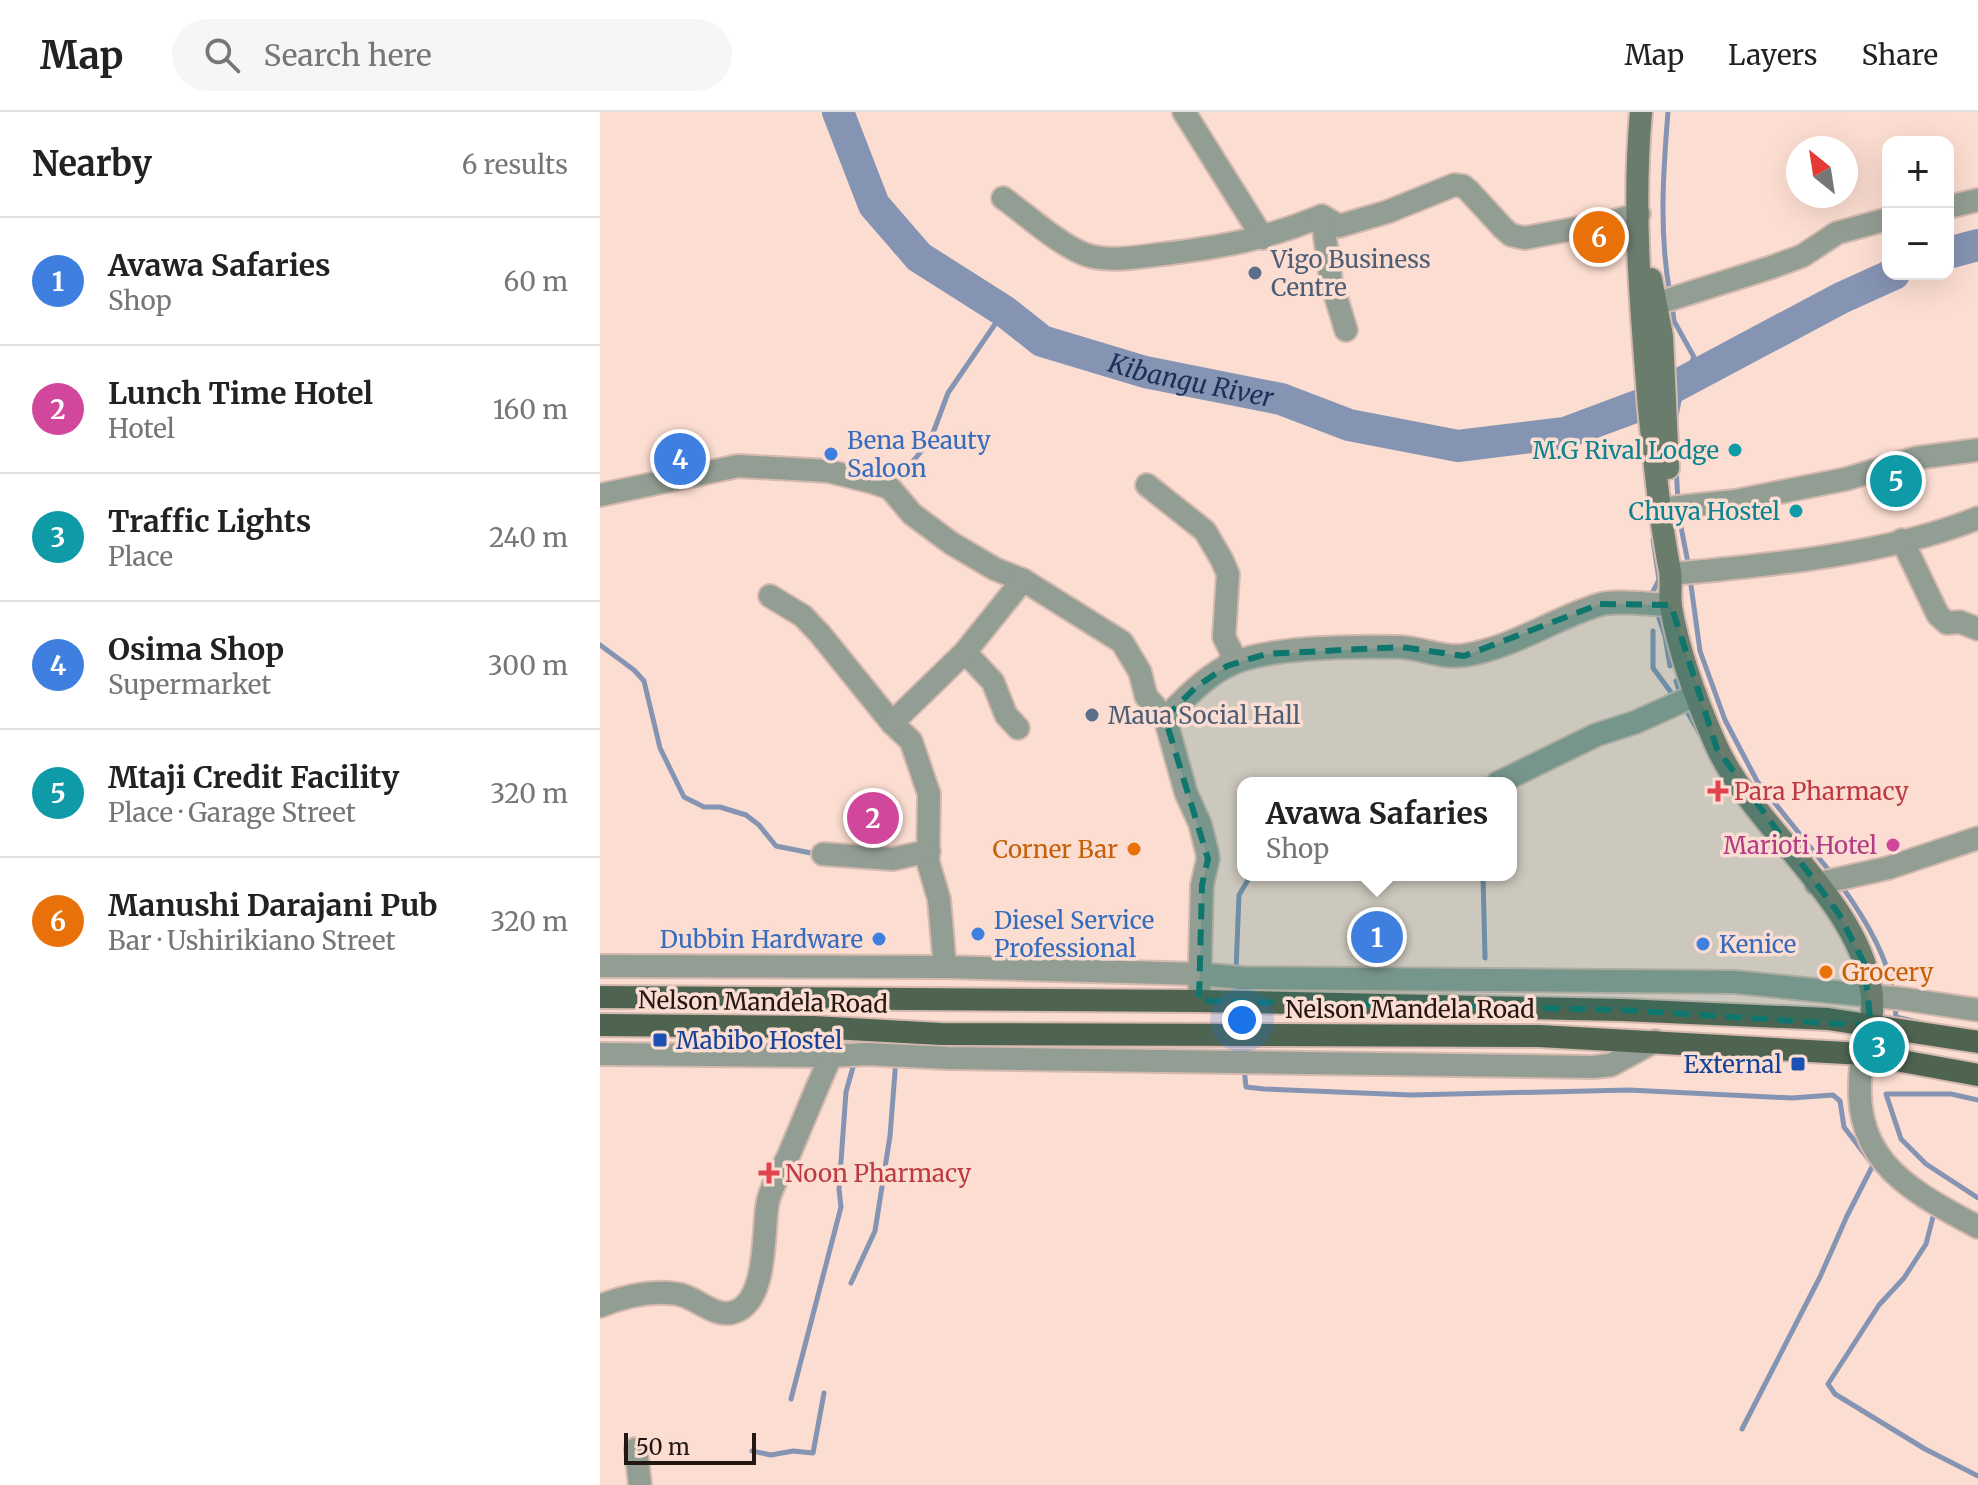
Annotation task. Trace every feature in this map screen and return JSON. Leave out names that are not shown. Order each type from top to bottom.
[{"type":"main road","points":[[1641,112],[1637,155],[1639,293],[1652,338]]},
{"type":"main road","points":[[1639,225],[1648,256],[1655,304],[1652,338],[1669,508],[1662,537]]},
{"type":"main road","points":[[1659,425],[1662,537],[1671,574],[1671,605],[1696,695],[1717,749],[1748,795],[1839,914],[1864,963],[1872,996],[1871,1026],[1863,1054]]},
{"type":"main road","name":"Nelson Mandela Road","points":[[600,997],[1199,1001],[1622,1010],[1828,1019],[1978,1042]]},
{"type":"main road","name":"Nelson Mandela Road","points":[[600,1025],[813,1027],[941,1034],[1539,1036],[1863,1054],[1978,1075]]},
{"type":"street","points":[[1184,112],[1263,238]]},
{"type":"street","points":[[1322,216],[1339,226],[1350,224],[1458,185],[1469,191],[1511,235],[1525,238],[1610,222],[1639,225]]},
{"type":"street","points":[[1003,198],[1068,245],[1106,259],[1227,247],[1263,238],[1322,216]]},
{"type":"street","points":[[1954,206],[1978,200]]},
{"type":"street","points":[[1322,216],[1331,281],[1346,330]]},
{"type":"street","points":[[1655,304],[1802,256],[1837,233],[1882,221]]},
{"type":"street","points":[[1669,508],[1735,501],[1846,479],[1916,458],[1978,450]]},
{"type":"street","points":[[600,495],[738,466],[828,471],[890,488],[912,514],[951,543],[995,569],[1023,580],[1122,642],[1140,672],[1146,696],[1165,718],[1171,748],[1200,824],[1208,859],[1202,885],[1199,1001]]},
{"type":"street","points":[[1147,485],[1205,531],[1222,560],[1228,574],[1224,637],[1233,655],[1227,666]]},
{"type":"street","points":[[1671,574],[1755,566],[1863,550],[1978,518]]},
{"type":"street","points":[[1902,540],[1938,615],[1947,623],[1960,622],[1978,629]]},
{"type":"street","points":[[892,723],[965,652],[1023,580]]},
{"type":"street","points":[[770,596],[803,616],[892,723],[911,741],[929,794],[928,862],[939,899],[945,967]]},
{"type":"street","points":[[1165,718],[1196,687],[1227,666],[1266,654],[1401,647],[1445,656],[1464,656],[1501,647],[1600,604],[1671,605]]},
{"type":"street","points":[[965,652],[993,682],[1006,715],[1018,728]]},
{"type":"street","points":[[1510,777],[1596,735],[1636,722],[1696,695]]},
{"type":"street","points":[[1816,884],[1888,868],[1978,838]]},
{"type":"street","points":[[823,854],[893,859],[929,851]]},
{"type":"street","points":[[600,966],[945,967],[1243,978],[1735,982],[1978,1010]]},
{"type":"street","points":[[600,1054],[867,1054],[949,1058],[1593,1067],[1611,1065],[1655,1041]]},
{"type":"street","points":[[1863,1054],[1858,1100],[1873,1149],[1909,1185],[1942,1209],[1978,1227]]},
{"type":"street","points":[[600,1306],[656,1292],[688,1296],[710,1309],[727,1313],[738,1311],[749,1303],[765,1246],[767,1203],[831,1056]]},
{"type":"street","points":[[636,1449],[640,1485]]},
{"type":"highlighted area","points":[[1600,604],[1671,605],[1717,749],[1839,914],[1864,963],[1871,1026],[1622,1010],[1199,1001],[1202,885],[1208,859],[1165,718],[1196,687],[1227,666],[1266,654],[1401,647],[1464,656]]},
{"type":"waterway","name":"Kibangu River","points":[[838,112],[874,205],[919,257],[1004,311],[1042,341],[1145,372],[1281,399],[1349,425],[1458,446],[1565,433],[1640,405],[1841,298],[1882,279]]},
{"type":"waterway","points":[[1668,112],[1663,226],[1670,294]]},
{"type":"waterway","name":"Kibangu River","points":[[1954,251],[1978,245]]},
{"type":"waterway","points":[[1672,304],[1674,321],[1694,357],[1683,381],[1675,421]]},
{"type":"waterway","points":[[893,485],[924,448],[948,393],[1004,311]]},
{"type":"waterway","points":[[1676,467],[1678,501]]},
{"type":"waterway","points":[[1681,527],[1689,568]]},
{"type":"waterway","points":[[1649,599],[1659,580],[1653,540]]},
{"type":"waterway","points":[[1690,578],[1700,651],[1725,720],[1757,781],[1831,873]]},
{"type":"waterway","points":[[1658,615],[1670,666]]},
{"type":"waterway","points":[[1653,631],[1653,668],[1673,695],[1673,700]]},
{"type":"waterway","points":[[600,645],[644,681],[660,748],[684,797],[704,807],[720,807],[746,815],[776,846],[816,854]]},
{"type":"waterway","points":[[1676,681],[1680,694]]},
{"type":"waterway","points":[[1685,708],[1700,734]]},
{"type":"waterway","points":[[1236,971],[1239,895],[1247,881]]},
{"type":"waterway","points":[[1483,881],[1485,958]]},
{"type":"waterway","points":[[1840,884],[1865,921],[1879,949],[1893,992]]},
{"type":"waterway","points":[[1895,1006],[1896,1017],[1922,1023]]},
{"type":"waterway","points":[[851,1283],[875,1231],[890,1136],[896,1059]]},
{"type":"waterway","points":[[791,1399],[841,1207],[839,1189],[846,1092],[855,1060]]},
{"type":"waterway","points":[[1244,1068],[1246,1087],[1264,1089],[1411,1095],[1629,1090],[1792,1098],[1833,1095],[1840,1101],[1844,1127],[1873,1165],[1742,1429]]},
{"type":"waterway","points":[[1978,1100],[1951,1094],[1886,1094],[1901,1139],[1926,1164],[1978,1198]]},
{"type":"waterway","points":[[1934,1213],[1926,1244],[1904,1278],[1879,1305],[1828,1384],[1835,1394],[1925,1449],[1978,1476]]},
{"type":"waterway","points":[[752,1451],[771,1455],[793,1451],[813,1453],[824,1393]]},
{"type":"place","name":"Manushi Darajani Pub","points":[[1599,237]]},
{"type":"place","name":"Vigo Business Centre","points":[[1255,273]]},
{"type":"place","name":"M.G Rival Lodge","points":[[1735,450]]},
{"type":"place","name":"Bena Beauty Saloon","points":[[831,454]]},
{"type":"place","name":"Osima Shop","points":[[680,459]]},
{"type":"place","name":"Mtaji Credit Facility","points":[[1896,481]]},
{"type":"place","name":"Chuya Hostel","points":[[1796,511]]},
{"type":"place","name":"Maua Social Hall","points":[[1092,715]]},
{"type":"place","name":"Para Pharmacy","points":[[1718,791]]},
{"type":"place","name":"Lunch Time Hotel","points":[[873,818]]},
{"type":"place","name":"Marioti Hotel","points":[[1893,845]]},
{"type":"place","name":"Corner Bar","points":[[1134,849]]},
{"type":"place","name":"Diesel Service Professional","points":[[978,934]]},
{"type":"place","name":"Avawa Safaries","points":[[1377,937]]},
{"type":"place","name":"Dubbin Hardware","points":[[879,939]]},
{"type":"place","name":"Kenice","points":[[1703,944]]},
{"type":"place","name":"Grocery","points":[[1826,972]]},
{"type":"place","name":"Mabibo Hostel","points":[[660,1040]]},
{"type":"place","name":"Traffic Lights","points":[[1879,1047]]},
{"type":"place","name":"External","points":[[1798,1064]]},
{"type":"place","name":"Noon Pharmacy","points":[[769,1173]]}]
